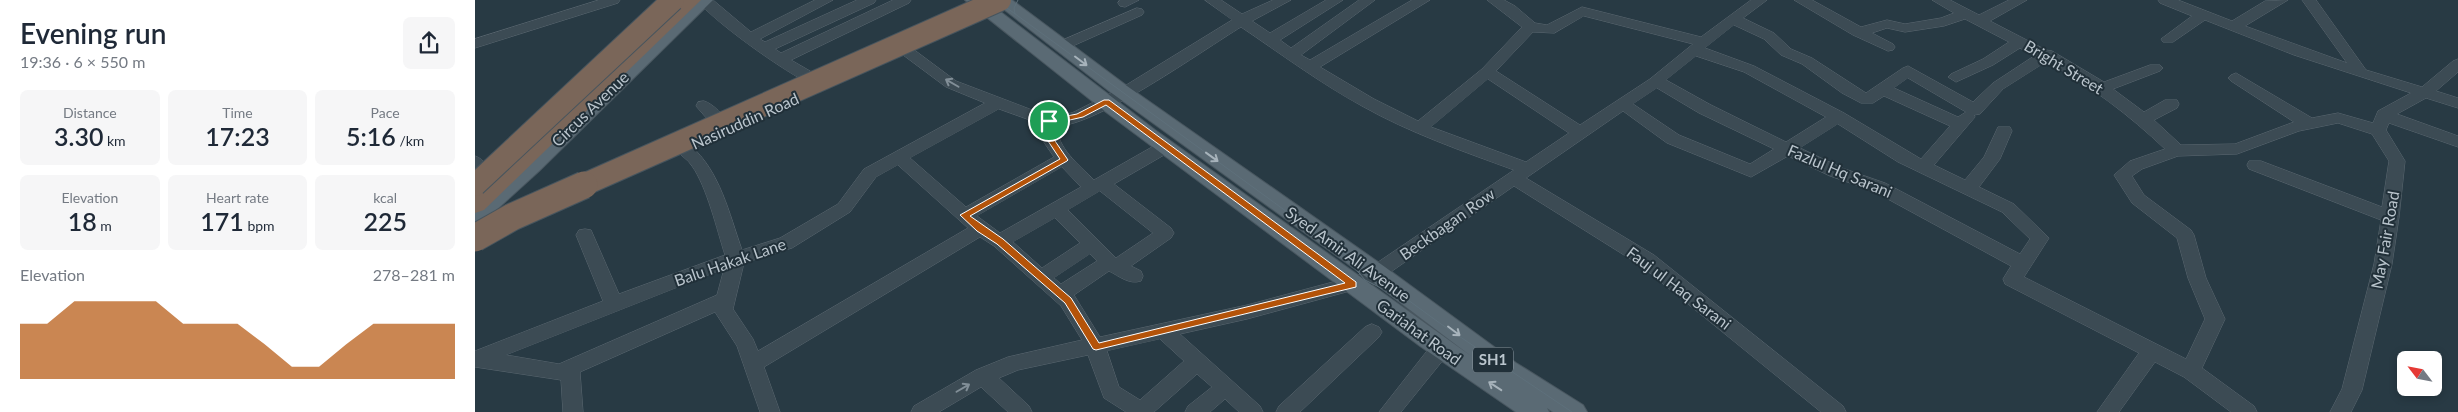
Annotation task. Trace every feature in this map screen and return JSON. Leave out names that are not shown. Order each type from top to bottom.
[{"type":"highway","points":[[478,188],[681,2]]},
{"type":"highway","points":[[475,204],[681,2]]},
{"type":"highway","points":[[475,238],[512,218],[997,3]]},
{"type":"main road","name":"Circus Avenue","points":[[475,217],[532,166],[704,0]]},
{"type":"main road","name":"Syed Amir Ali Avenue","points":[[997,3],[1027,19],[1061,46],[1165,147],[1353,285]]},
{"type":"main road","name":"Syed Amir Ali Avenue","points":[[997,3],[1010,28],[1377,273],[1507,370],[1574,412]]},
{"type":"main road","name":"Nasiruddin Road","points":[[475,238],[824,85],[997,3]]},
{"type":"main road","points":[[1010,28],[1027,19]]},
{"type":"main road","name":"Gariahat Road","points":[[1353,285],[1441,348],[1536,412]]},
{"type":"street","points":[[475,44],[613,0]]},
{"type":"street","points":[[704,0],[764,48],[824,85]]},
{"type":"street","points":[[750,38],[826,0]]},
{"type":"street","points":[[764,48],[869,0]]},
{"type":"street","points":[[782,60],[904,0]]},
{"type":"street","name":"Fauj ul Haq Sarani","points":[[1212,0],[1291,56],[1369,103],[1520,174],[1647,260],[1836,412]]},
{"type":"street","points":[[904,48],[951,84],[996,104],[1049,121],[1061,121],[1080,116],[1242,20],[1284,0]]},
{"type":"street","points":[[1269,40],[1334,0],[1355,10]]},
{"type":"street","points":[[1291,56],[1368,0]]},
{"type":"street","points":[[1310,68],[1389,18],[1423,0]]},
{"type":"street","points":[[1801,0],[1888,47]]},
{"type":"street","name":"Bright Street","points":[[1939,0],[2087,76],[2143,119],[2177,151]]},
{"type":"street","points":[[1858,32],[1887,24],[1905,28],[1973,18],[2020,0]]},
{"type":"street","points":[[2165,0],[2233,27],[2361,73],[2458,103]]},
{"type":"street","points":[[2233,27],[2270,4],[2281,0]]},
{"type":"street","points":[[2309,0],[2361,73]]},
{"type":"street","name":"Beckbagan Row","points":[[921,412],[983,376],[1015,363],[1096,347],[1353,285],[1377,273],[1656,81],[1755,1]]},
{"type":"street","points":[[1505,2],[1530,27],[1549,30],[1582,11],[1609,16],[1699,46],[1749,69],[1838,117],[1904,158],[2008,208],[2040,238],[2012,279],[2191,371],[2247,412]]},
{"type":"street","points":[[1061,46],[1131,5]]},
{"type":"street","points":[[2168,39],[2203,15]]},
{"type":"street","points":[[1733,19],[1769,36],[1786,52],[1807,61],[1848,90],[1867,100],[1908,71],[1974,110]]},
{"type":"street","points":[[1419,128],[1487,72],[1530,27]]},
{"type":"street","points":[[1956,77],[1987,62],[2021,41]]},
{"type":"street","points":[[1923,167],[1998,86],[2047,54]]},
{"type":"street","points":[[2381,123],[2425,92],[2458,64]]},
{"type":"street","points":[[2103,88],[2155,68]]},
{"type":"street","points":[[1487,72],[1581,133]]},
{"type":"street","points":[[2237,78],[2309,124]]},
{"type":"street","name":"Fazlul Hq Sarani","points":[[1656,81],[1705,109],[1787,149],[1836,172],[1879,187],[2022,263]]},
{"type":"street","points":[[1881,89],[1961,124]]},
{"type":"street","name":"Balu Hakak Lane","points":[[476,359],[706,268],[786,243],[844,208],[870,172],[996,104]]},
{"type":"street","points":[[1621,104],[1640,114],[1673,138],[1751,171],[1838,117]]},
{"type":"street","points":[[2143,119],[2171,104]]},
{"type":"street","points":[[704,106],[721,124]]},
{"type":"street","points":[[2191,371],[2215,319],[2197,278],[2185,235],[2138,199],[2122,175],[2136,165],[2177,151],[2237,149],[2295,126],[2338,118],[2381,123],[2458,142]]},
{"type":"street","points":[[1049,121],[1049,138],[1064,160],[1097,186],[1165,233],[1061,294]]},
{"type":"street","name":"May Fair Road","points":[[2341,412],[2352,390],[2383,264],[2391,217],[2397,161],[2381,123]]},
{"type":"street","points":[[1968,189],[1991,159],[2004,131]]},
{"type":"street","points":[[1000,241],[1165,147]]},
{"type":"street","points":[[684,148],[698,161],[707,177],[736,259],[723,310],[746,344],[770,412]]},
{"type":"street","points":[[899,157],[979,229],[1000,241],[1068,300],[1096,347],[1100,365],[1111,392],[1141,411],[1198,361]]},
{"type":"street","points":[[965,215],[1064,160]]},
{"type":"street","points":[[475,162],[478,188]]},
{"type":"street","points":[[2255,165],[2391,217]]},
{"type":"street","points":[[1057,208],[1113,264],[1134,276]]},
{"type":"street","points":[[752,364],[875,293],[979,229]]},
{"type":"street","points":[[585,235],[614,305]]},
{"type":"street","points":[[1041,278],[1092,244]]},
{"type":"street","points":[[476,359],[560,372],[726,300]]},
{"type":"street","points":[[1164,331],[1250,411]]},
{"type":"street","points":[[1287,412],[1372,332]]},
{"type":"street","points":[[1389,412],[1441,348]]},
{"type":"street","points":[[2107,412],[2151,352]]},
{"type":"street","points":[[570,368],[573,412]]},
{"type":"street","points":[[983,376],[1022,412]]},
{"type":"street","points":[[1195,412],[1225,388]]},
{"type":"tram line","points":[[996,0],[1015,14]]},
{"type":"tram line","points":[[1015,14],[1014,8],[1018,0]]},
{"type":"tram line","points":[[1015,14],[1441,324],[1572,412]]},
{"type":"tram line","points":[[1354,267],[1365,280],[1381,288]]},
{"type":"route","points":[[1106,102],[1353,285],[1096,347],[1068,300],[1000,241],[979,229],[965,215],[1064,160],[1049,138],[1049,121],[1061,121],[1080,116],[1106,102]]}]
